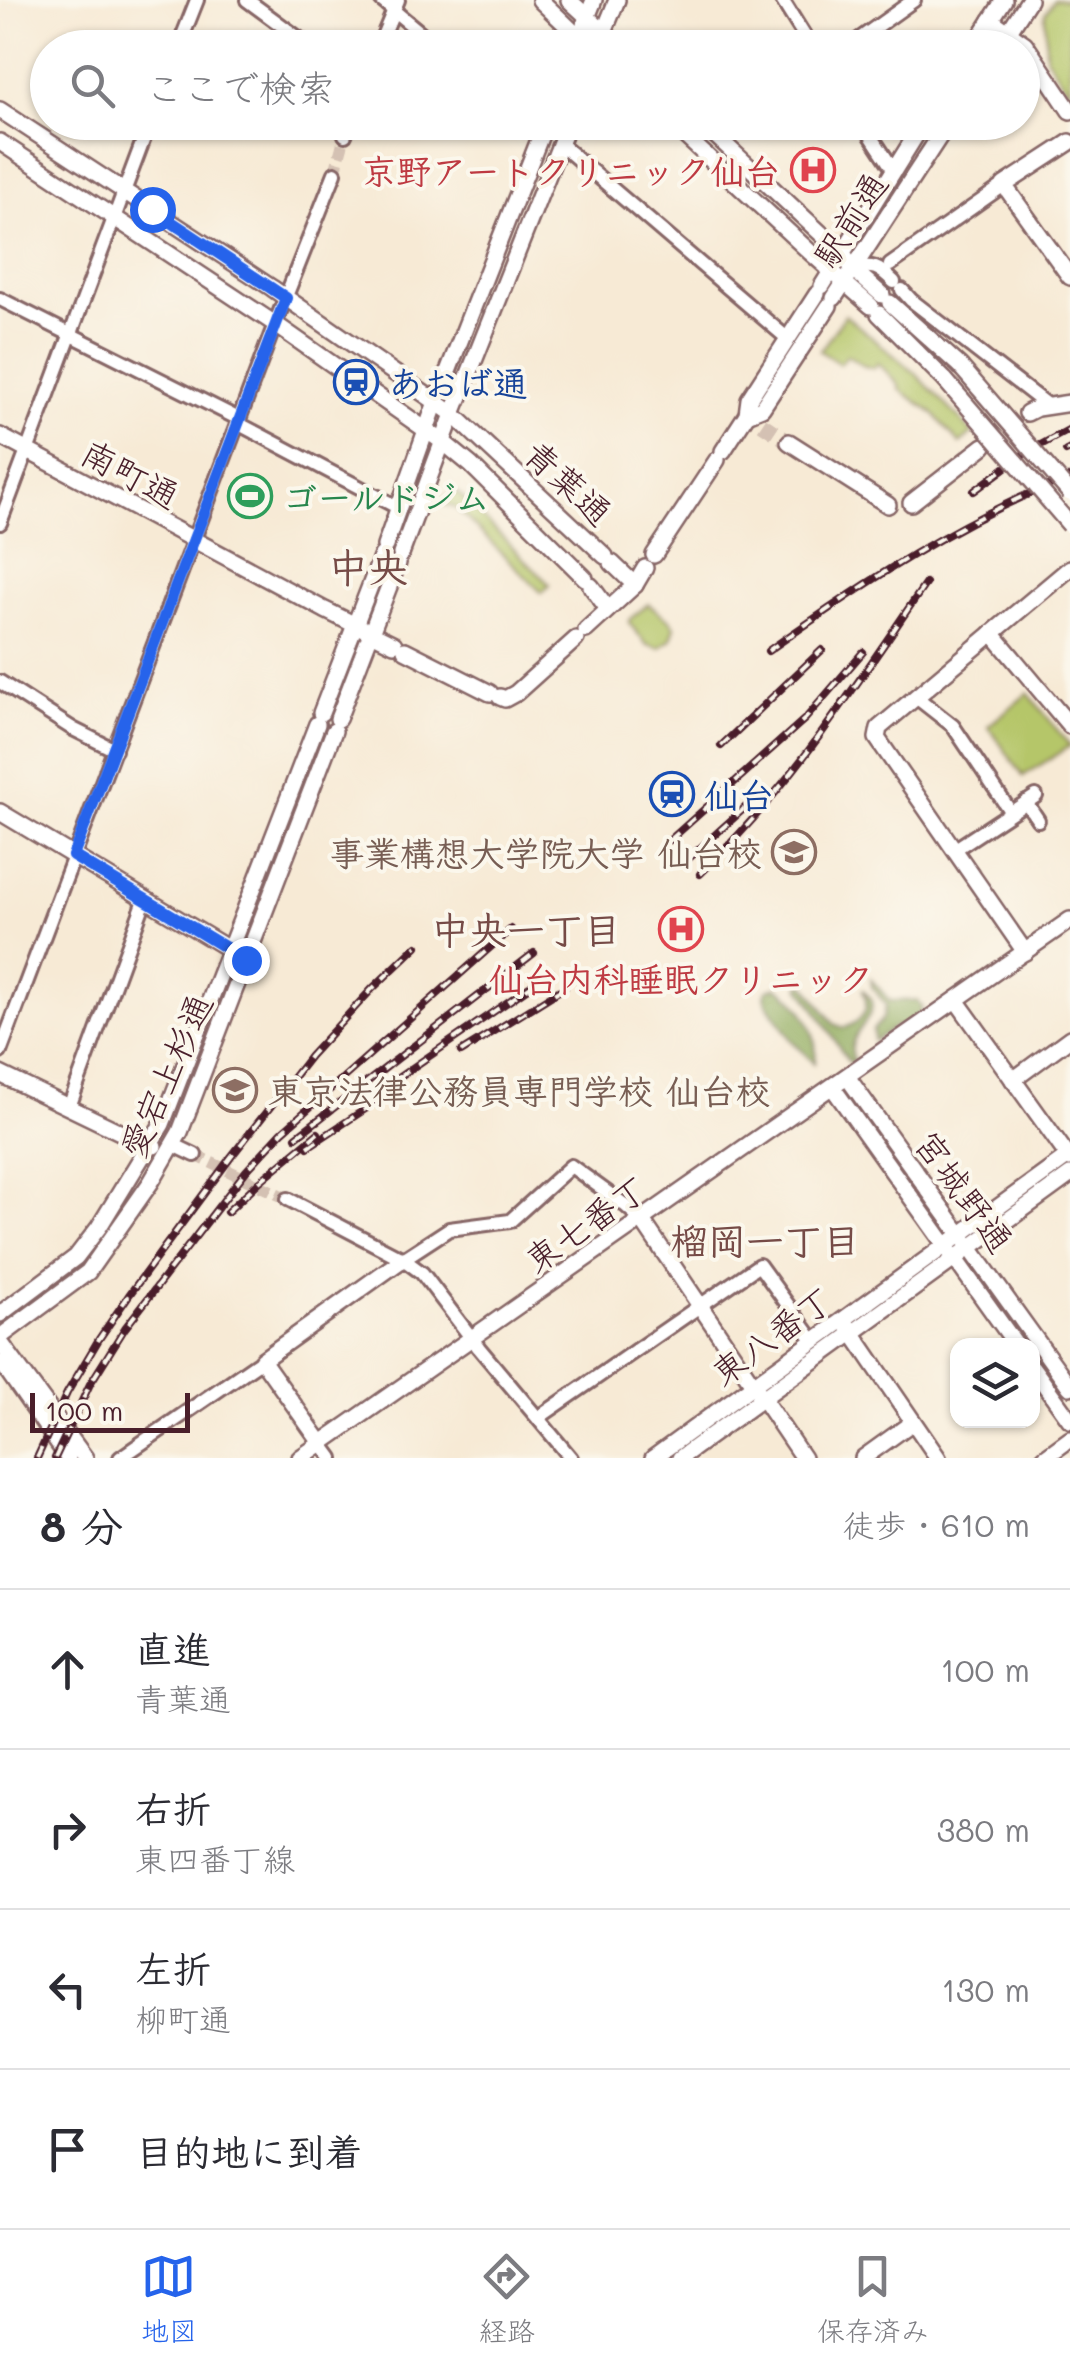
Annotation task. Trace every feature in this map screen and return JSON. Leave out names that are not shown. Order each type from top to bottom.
[{"type":"street","points":[[185,30],[197,0]]},
{"type":"street","points":[[247,0],[288,30]]},
{"type":"street","points":[[382,0],[396,5],[422,30]]},
{"type":"street","points":[[540,0],[568,30]]},
{"type":"street","points":[[569,0],[595,30]]},
{"type":"street","points":[[584,30],[594,0]]},
{"type":"street","points":[[605,30],[617,0]]},
{"type":"street","points":[[782,0],[801,30]]},
{"type":"street","points":[[873,30],[914,0]]},
{"type":"street","points":[[985,30],[1004,0]]},
{"type":"street","points":[[1009,30],[1029,0]]},
{"type":"street","points":[[386,30],[396,5]]},
{"type":"street","points":[[991,20],[1005,30]]},
{"type":"street","points":[[1040,66],[1070,111]]},
{"type":"street","name":"青葉通","points":[[0,110],[30,129]]},
{"type":"street","name":"青葉通","points":[[46,140],[453,414],[635,584]]},
{"type":"street","points":[[0,523],[143,140]]},
{"type":"street","name":"愛宕上杉通","points":[[0,1340],[88,1272],[151,1182],[180,1132],[336,725],[384,550],[535,140]]},
{"type":"street","name":"愛宕上杉通","points":[[0,1314],[76,1257],[99,1227],[162,1124],[319,719],[400,558],[562,140]]},
{"type":"street","points":[[691,140],[843,268],[886,269],[911,300],[1048,406]]},
{"type":"street","points":[[719,140],[881,304],[960,366],[1070,493]]},
{"type":"street","points":[[874,140],[894,169]]},
{"type":"street","name":"駅前通","points":[[843,268],[913,140]]},
{"type":"street","name":"駅前通","points":[[747,414],[762,408],[843,268],[935,140]]},
{"type":"street","name":"青葉通","points":[[0,142],[276,324],[443,442],[588,582],[608,609]]},
{"type":"street","points":[[886,269],[1070,142]]},
{"type":"street","points":[[560,144],[788,339]]},
{"type":"street","points":[[0,1052],[336,173]]},
{"type":"street","points":[[1004,185],[1070,277]]},
{"type":"street","name":"駅前通","points":[[495,695],[505,699],[516,693],[635,584],[747,414],[749,399],[788,339],[825,296]]},
{"type":"street","points":[[0,298],[235,418],[254,432],[399,508]]},
{"type":"street","points":[[881,304],[1070,525]]},
{"type":"street","points":[[1027,414],[1037,408],[1070,403]]},
{"type":"street","points":[[747,414],[762,424]]},
{"type":"street","name":"南町通","points":[[0,436],[495,695]]},
{"type":"street","points":[[789,442],[888,506]]},
{"type":"street","points":[[911,504],[984,446]]},
{"type":"street","points":[[1070,568],[879,728],[877,738],[1025,952],[1070,920]]},
{"type":"street","points":[[992,633],[1070,726]]},
{"type":"street","points":[[0,682],[73,729],[115,750]]},
{"type":"street","points":[[916,698],[953,726],[1010,811]]},
{"type":"street","points":[[954,850],[1031,799],[1038,820]]},
{"type":"street","points":[[0,812],[246,960]]},
{"type":"street","points":[[69,1107],[145,900]]},
{"type":"street","name":"東七番丁","points":[[300,1458],[1025,952]]},
{"type":"street","points":[[956,1000],[1069,1157]]},
{"type":"street","points":[[1013,1080],[1070,1038]]},
{"type":"street","points":[[0,1074],[148,1146],[172,1144],[196,1155]]},
{"type":"street","name":"宮城野通","points":[[848,1078],[1013,1338]]},
{"type":"street","name":"宮城野通","points":[[833,1088],[1070,1387]]},
{"type":"street","name":"東八番丁","points":[[958,1247],[1069,1157]]},
{"type":"street","points":[[120,1458],[448,1229],[510,1221],[571,1166],[642,1220],[803,1458]]},
{"type":"street","name":"東八番丁","points":[[653,1458],[758,1391],[958,1247],[1070,1176]]},
{"type":"street","points":[[288,1199],[422,1272],[571,1458]]},
{"type":"street","points":[[538,1418],[759,1265],[814,1341]]},
{"type":"street","points":[[848,1326],[938,1458]]},
{"type":"street","name":"東八番丁","points":[[680,1458],[814,1341],[848,1326]]},
{"type":"street","points":[[0,1340],[84,1458]]},
{"type":"street","points":[[0,1360],[68,1458]]},
{"type":"street","points":[[262,1360],[332,1458]]},
{"type":"street","points":[[1040,1378],[1070,1420]]},
{"type":"street","points":[[863,1458],[913,1422]]},
{"type":"street","points":[[1044,1458],[1070,1439]]},
{"type":"green space","points":[[1054,0],[1070,0],[1070,94],[1046,57],[1045,13]]},
{"type":"green space","points":[[845,315],[915,373],[973,433],[960,444],[933,413],[899,389],[878,363],[874,368],[864,366],[847,355],[840,364],[820,351]]},
{"type":"green space","points":[[457,492],[550,585],[542,593],[456,508],[442,504],[445,497]]},
{"type":"green space","points":[[648,604],[675,627],[671,639],[660,648],[647,645],[629,623]]},
{"type":"green space","points":[[1028,693],[1070,746],[1023,776],[988,726]]},
{"type":"green space","points":[[871,979],[890,1001],[917,1000],[922,1007],[901,1028],[896,1026],[874,1041],[873,1030],[883,1018],[886,1005],[872,987]]},
{"type":"green space","points":[[802,984],[834,1024],[844,1028],[864,1013],[862,989],[870,998],[869,1015],[853,1041],[855,1063],[849,1062],[800,987]]},
{"type":"green space","points":[[776,987],[793,1000],[807,1020],[815,1042],[814,1063],[791,1040],[767,1003],[767,990]]},
{"type":"tunnel","points":[[335,173],[344,140]]},
{"type":"tunnel","points":[[762,424],[789,442]]},
{"type":"tunnel","points":[[195,1155],[288,1199]]},
{"type":"railway","points":[[974,491],[1024,454],[1070,429]]},
{"type":"railway","points":[[1066,451],[1070,449]]},
{"type":"railway","points":[[768,651],[952,532],[1070,477]]},
{"type":"railway","points":[[700,874],[793,771],[926,583]]},
{"type":"railway","points":[[721,746],[822,650]]},
{"type":"railway","points":[[670,840],[806,718],[863,652]]},
{"type":"railway","points":[[687,860],[759,795]]},
{"type":"railway","points":[[55,1458],[90,1384],[125,1328],[246,1171],[282,1132],[511,929]]},
{"type":"railway","points":[[37,1458],[67,1393],[99,1339],[231,1157],[310,1056],[417,946]]},
{"type":"railway","points":[[296,1137],[534,953]]},
{"type":"railway","points":[[363,1102],[551,972]]},
{"type":"railway","points":[[461,1052],[565,987]]},
{"type":"railway","points":[[308,1147],[379,1100]]},
{"type":"railway","points":[[227,1212],[318,1133]]},
{"type":"place","name":"京野アートクリニック仙台","points":[[813,170]]},
{"type":"place","name":"あおば通","points":[[356,382]]},
{"type":"place","name":"ゴールドジム","points":[[250,496]]},
{"type":"place","name":"仙台","points":[[672,794]]},
{"type":"place","name":"事業構想大学院大学 仙台校","points":[[794,852]]},
{"type":"place","name":"仙台内科睡眠クリニック","points":[[681,929]]},
{"type":"place","name":"東京法律公務員専門学校 仙台校","points":[[235,1090]]},
{"type":"district","name":"中央","points":[[368,566]]},
{"type":"district","name":"中央一丁目","points":[[526,929]]},
{"type":"district","name":"榴岡一丁目","points":[[765,1240]]},
{"type":"route","points":[[152,209],[286,298],[73,856],[246,960]]}]
